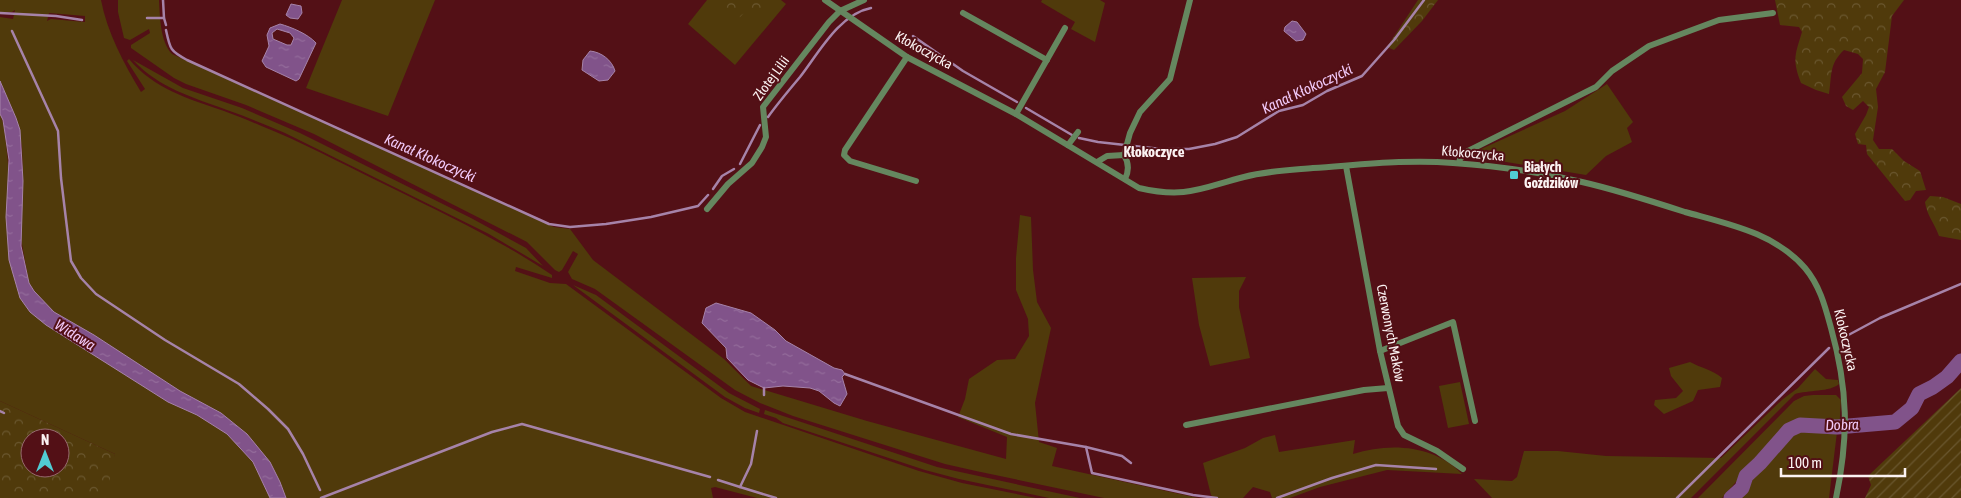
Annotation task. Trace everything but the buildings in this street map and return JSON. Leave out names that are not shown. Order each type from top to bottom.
[{"type":"street","name":"Kłokoczycka","points":[[825,0],[907,57],[1016,114],[1140,188],[1155,192],[1185,193],[1200,191],[1245,176],[1264,173],[1346,166],[1439,162],[1459,163],[1519,170],[1586,183],[1744,229],[1783,247],[1807,270],[1818,288],[1839,360],[1846,410],[1846,437],[1836,498]]},
{"type":"street","name":"Złotej Lilii","points":[[707,209],[728,184],[757,155],[766,138],[763,107],[818,34],[840,11],[864,0]]},
{"type":"street","points":[[1125,179],[1128,166],[1124,155],[1128,140],[1140,112],[1170,79],[1190,0]]},
{"type":"street","points":[[963,13],[1047,60]]},
{"type":"street","points":[[1459,163],[1466,152],[1596,87],[1612,71],[1649,46],[1719,20],[1773,13]]},
{"type":"street","points":[[1016,114],[1065,28]]},
{"type":"street","points":[[907,57],[845,150],[844,156],[850,161],[916,181]]},
{"type":"street","points":[[1068,145],[1078,132]]},
{"type":"street","points":[[1098,162],[1107,156],[1124,155]]},
{"type":"street","name":"Czerwonych Maków","points":[[1346,166],[1380,351],[1400,430],[1404,435],[1437,451],[1463,469]]},
{"type":"street","points":[[1380,351],[1453,322],[1474,421]]},
{"type":"street","points":[[1186,425],[1364,390],[1388,388]]},
{"type":"green space","points":[[0,0],[101,0],[107,24],[117,48],[141,92],[145,89],[127,61],[129,59],[149,78],[173,92],[243,118],[306,145],[453,218],[514,251],[552,275],[552,278],[516,267],[515,271],[550,283],[566,284],[721,398],[745,412],[919,471],[962,483],[1036,498],[757,498],[715,487],[711,488],[713,498],[286,498],[270,462],[247,434],[221,413],[180,391],[94,335],[54,312],[38,297],[29,283],[20,233],[23,181],[22,147],[16,118],[0,81],[0,17],[13,19],[15,10],[12,12],[0,12]],"holes":[[[49,13],[85,16],[85,22],[51,19],[47,21]]]},
{"type":"green space","points":[[118,0],[159,0],[163,36],[172,54],[554,227],[570,229],[593,260],[724,359],[751,386],[867,421],[1006,459],[1007,437],[958,417],[965,399],[969,379],[997,360],[1015,359],[1029,336],[1028,319],[1016,290],[1016,258],[1020,215],[1031,217],[1033,270],[1037,302],[1051,328],[1035,403],[1039,442],[1057,448],[1052,466],[1198,498],[1104,498],[976,471],[945,464],[793,416],[760,403],[735,390],[595,289],[572,279],[568,272],[578,254],[573,251],[559,272],[527,242],[314,134],[246,105],[174,78],[131,48],[131,45],[150,33],[149,29],[130,40],[124,38],[118,12]]},
{"type":"green space","points":[[342,0],[435,0],[388,116],[306,88]]},
{"type":"green space","points":[[707,0],[781,0],[786,4],[735,65],[688,24]]},
{"type":"green space","points":[[713,0],[766,0],[763,7],[757,13],[750,8],[740,17],[734,18]]},
{"type":"green space","points":[[1042,0],[1100,0],[1105,3],[1095,42],[1071,29],[1075,22],[1041,2]]},
{"type":"green space","points":[[1418,0],[1438,0],[1422,21],[1394,50],[1387,47]]},
{"type":"green space","points":[[1775,0],[1904,0],[1892,16],[1885,72],[1876,89],[1878,107],[1873,140],[1879,149],[1892,149],[1904,161],[1920,171],[1926,190],[1916,191],[1910,200],[1905,201],[1867,154],[1866,145],[1858,144],[1855,134],[1869,107],[1863,101],[1853,110],[1846,106],[1842,97],[1862,73],[1863,59],[1858,54],[1844,50],[1839,55],[1833,65],[1829,94],[1801,83],[1796,69],[1795,58],[1802,32],[1799,27],[1780,25]]},
{"type":"green space","points":[[133,60],[183,88],[242,108],[300,133],[471,218],[526,248],[543,266],[489,234],[285,133],[165,85],[143,70]]},
{"type":"green space","points":[[1607,84],[1633,122],[1627,128],[1632,142],[1606,156],[1586,175],[1470,156],[1470,154],[1565,111]]},
{"type":"green space","points":[[0,114],[4,129],[8,165],[11,252],[21,293],[30,312],[168,402],[197,415],[227,434],[253,462],[270,498],[96,498],[115,454],[70,433],[70,428],[59,428],[0,401]]},
{"type":"green space","points":[[1930,196],[1943,197],[1961,204],[1961,240],[1939,236],[1926,207],[1925,202]]},
{"type":"green space","points":[[1246,277],[1239,291],[1239,307],[1250,358],[1210,366],[1199,325],[1192,278]]},
{"type":"green space","points":[[573,285],[596,295],[729,393],[760,409],[759,413],[725,397]]},
{"type":"green space","points":[[1690,362],[1722,378],[1720,387],[1698,390],[1693,401],[1664,414],[1654,405],[1655,400],[1676,398],[1683,391],[1671,376],[1669,368]]},
{"type":"green space","points":[[1815,369],[1826,379],[1838,380],[1839,384],[1825,390],[1795,394],[1691,498],[1492,498],[1474,479],[1512,481],[1517,477],[1524,451],[1558,451],[1606,456],[1721,458],[1783,399],[1798,388]]},
{"type":"green space","points":[[1460,382],[1469,424],[1448,428],[1439,386]]},
{"type":"green space","points":[[1961,388],[1961,498],[1865,498],[1871,485],[1868,476]]},
{"type":"green space","points":[[1836,395],[1841,400],[1839,432],[1837,432],[1829,498],[1737,498],[1744,492],[1751,478],[1779,448],[1774,442],[1722,498],[1698,498],[1794,401],[1804,396]]},
{"type":"green space","points":[[0,401],[59,428],[20,428],[20,478],[70,478],[70,433],[115,454],[106,498],[0,498]]},
{"type":"green space","points":[[765,410],[937,467],[1080,498],[1049,498],[925,470],[783,423],[776,418],[764,414]]},
{"type":"green space","points":[[1275,435],[1279,452],[1355,440],[1353,454],[1382,448],[1397,447],[1411,449],[1439,457],[1451,464],[1462,474],[1387,470],[1320,487],[1290,498],[1272,498],[1270,492],[1253,487],[1243,498],[1214,498],[1211,495],[1203,463],[1245,448],[1263,438]]},
{"type":"water","points":[[291,4],[301,6],[302,13],[298,19],[290,18],[286,15]]},
{"type":"water","points":[[1292,21],[1297,22],[1306,34],[1303,40],[1296,41],[1284,31],[1285,27]]},
{"type":"water","points":[[280,24],[284,25],[304,34],[316,43],[299,79],[296,81],[266,67],[262,61],[269,46],[267,35],[270,28]],"holes":[[[277,29],[290,33],[294,38],[291,45],[273,39],[272,33]]]},
{"type":"water","points":[[590,51],[602,55],[611,63],[615,71],[608,80],[599,81],[582,70],[583,60]]},
{"type":"water","name":"Widawa","points":[[0,81],[20,130],[23,181],[21,246],[29,283],[34,291],[54,312],[94,335],[180,391],[221,413],[247,434],[270,462],[286,498],[270,498],[253,462],[227,434],[197,415],[168,402],[46,325],[30,312],[20,298],[9,260],[6,217],[9,160],[3,120],[0,114]]},
{"type":"water","points":[[716,303],[751,313],[775,330],[786,341],[834,368],[842,370],[845,374],[842,377],[847,394],[840,406],[819,391],[810,388],[783,386],[764,388],[748,380],[727,358],[726,348],[702,323],[706,308]]},
{"type":"waterway","points":[[163,0],[164,18]]},
{"type":"waterway","name":"Kanał Kłokoczycki","points":[[1079,138],[1161,149],[1189,149],[1237,137],[1279,111],[1303,105],[1327,91],[1362,76],[1394,40],[1424,0]]},
{"type":"waterway","name":"Kanał Kłokoczycki","points":[[768,117],[839,26],[849,18],[871,8]]},
{"type":"waterway","name":"Kanał Kłokoczycki","points":[[0,13],[56,16],[82,20]]},
{"type":"waterway","name":"Kanał Kłokoczycki","points":[[147,18],[164,18],[166,25]]},
{"type":"waterway","name":"Kanał Kłokoczycki","points":[[166,30],[172,49],[187,60],[549,224],[570,227],[651,217],[698,206],[708,195]]},
{"type":"waterway","points":[[12,31],[58,131],[61,178],[71,261],[81,278],[96,294],[165,340],[239,384],[268,409],[288,429],[303,454],[320,490]]},
{"type":"waterway","name":"Kanał Kłokoczycki","points":[[913,36],[963,71],[1017,102]]},
{"type":"waterway","name":"Kanał Kłokoczycki","points":[[1026,108],[1072,135]]},
{"type":"waterway","name":"Kanał Kłokoczycki","points":[[740,164],[760,125]]},
{"type":"waterway","name":"Kanał Kłokoczycki","points":[[713,189],[722,176],[734,169]]},
{"type":"waterway","points":[[1841,339],[1880,318],[1961,284]]},
{"type":"waterway","points":[[1677,498],[1829,348]]},
{"type":"waterway","name":"Dobra","points":[[1731,498],[1742,488],[1746,476],[1789,430],[1800,425],[1837,427],[1895,422],[1912,408],[1919,394],[1947,377],[1961,361]]},
{"type":"waterway","points":[[845,374],[1011,434],[1086,447],[1092,473],[1193,495],[1217,498]]},
{"type":"waterway","points":[[764,388],[764,395]]},
{"type":"waterway","points":[[0,411],[4,413]]},
{"type":"waterway","points":[[321,498],[492,432],[522,424],[710,477]]},
{"type":"waterway","points":[[718,480],[740,487],[751,464],[757,431]]},
{"type":"waterway","points":[[1086,447],[1122,456],[1131,463]]},
{"type":"waterway","points":[[1277,498],[1332,478],[1376,465],[1436,469]]},
{"type":"waterway","points":[[740,487],[776,498]]},
{"type":"place","name":"Białych Goździków","points":[[1514,175]]},
{"type":"district","name":"Kłokoczyce","points":[[1154,152]]}]
